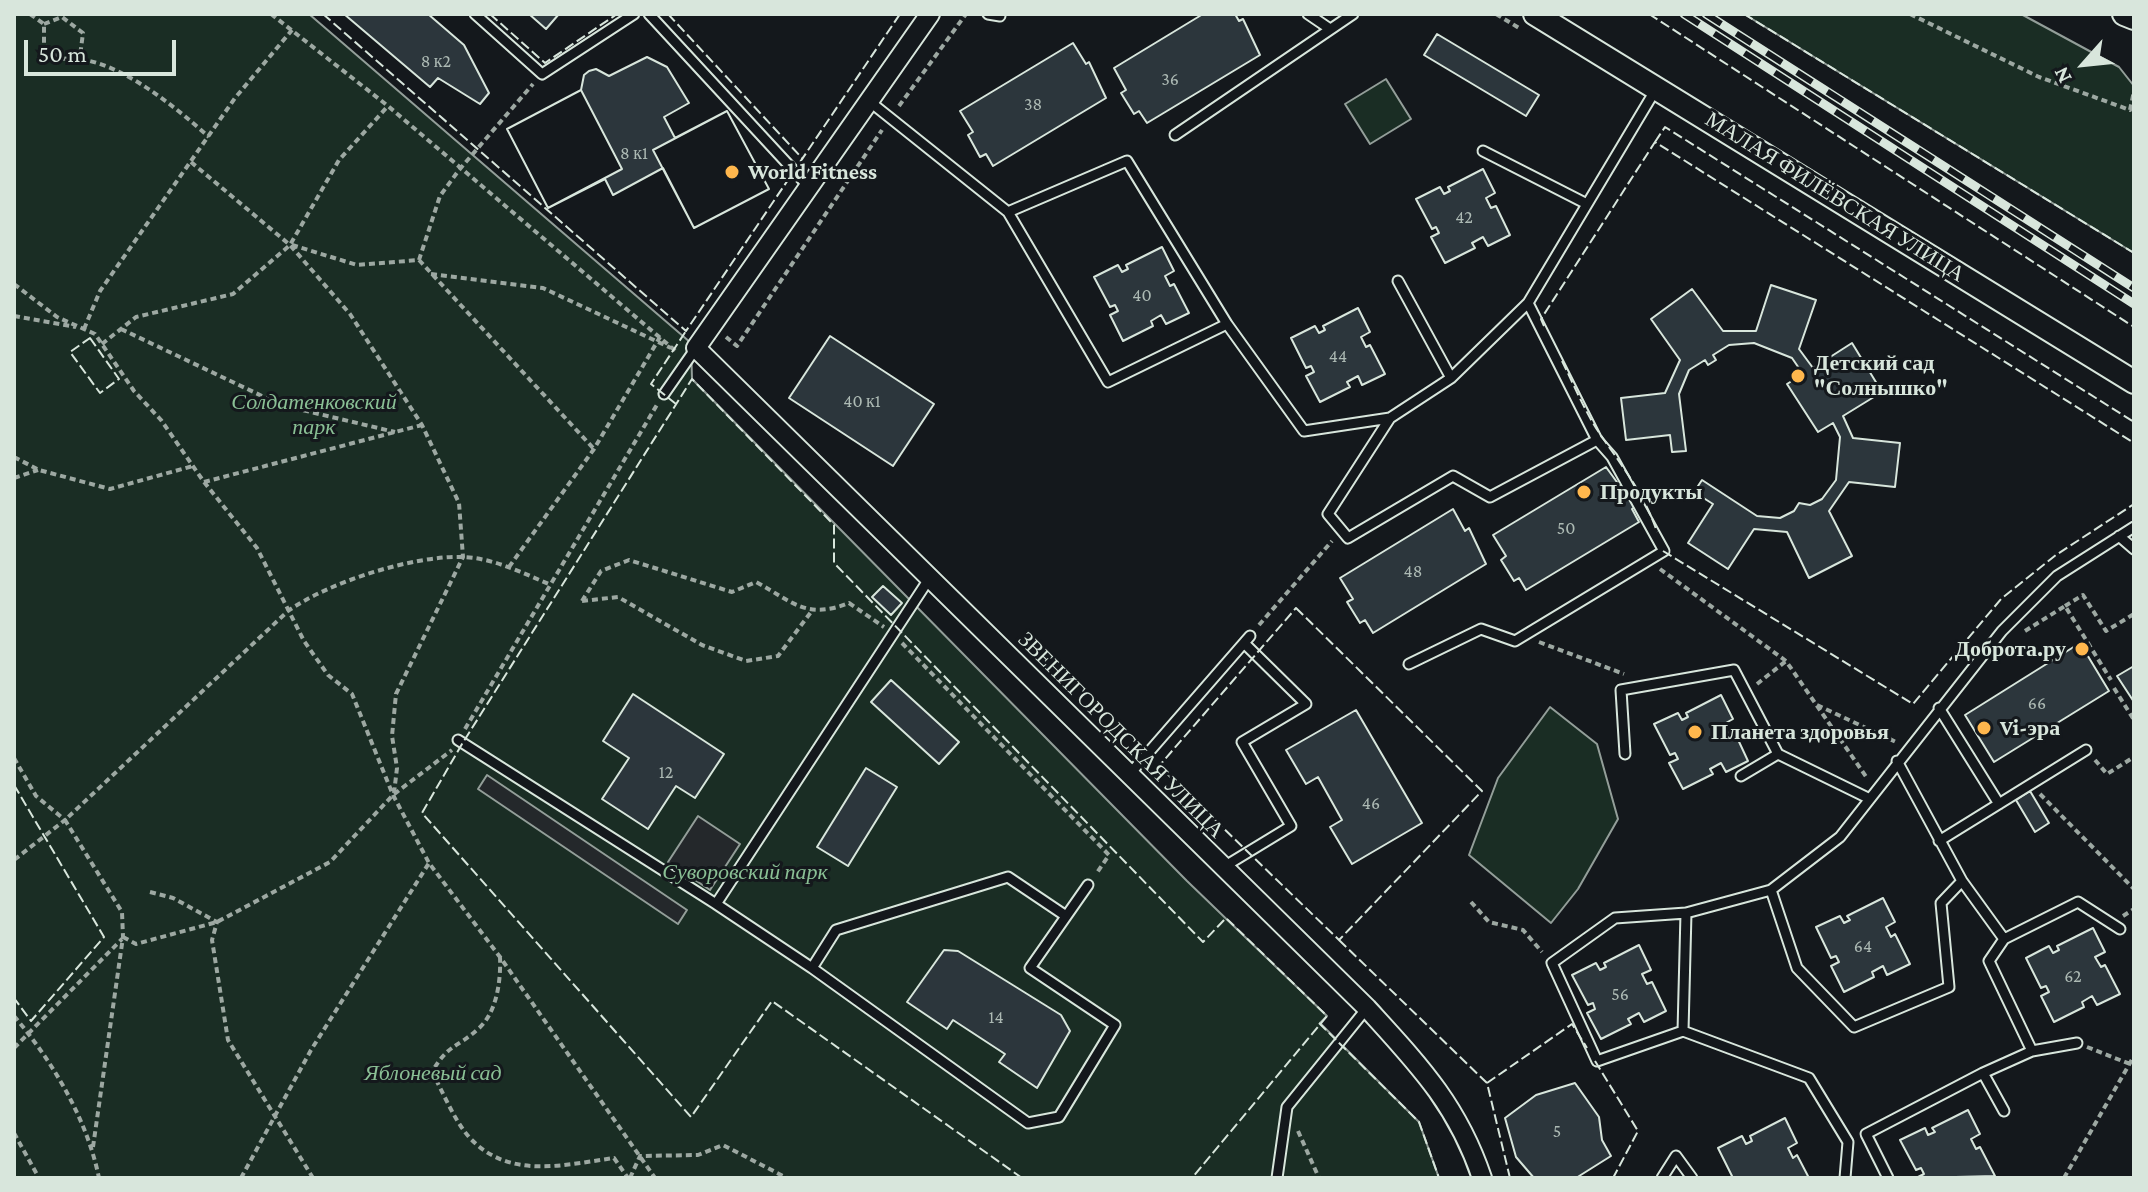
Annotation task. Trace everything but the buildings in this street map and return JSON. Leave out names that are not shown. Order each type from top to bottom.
[{"type":"street","points":[[692,355],[930,14]]},
{"type":"street","name":"МАЛАЯ ФИЛЁВСКАЯ УЛИЦА","points":[[1535,14],[2134,382]]},
{"type":"street","points":[[2124,14],[2134,18]]},
{"type":"street","name":"ЗВЕНИГОРОДСКАЯ УЛИЦА","points":[[692,355],[929,579],[1367,1008],[1435,1084],[1459,1123],[1482,1178]]},
{"type":"lane","points":[[475,14],[542,74],[634,14]]},
{"type":"lane","points":[[649,14],[809,187]]},
{"type":"lane","points":[[988,14],[1000,16]]},
{"type":"lane","points":[[1308,14],[1330,29]]},
{"type":"lane","points":[[1175,135],[1353,14]]},
{"type":"lane","points":[[1597,440],[1490,497],[1453,476],[1348,538],[1328,514],[1390,418],[1451,378],[1528,303],[1658,87]]},
{"type":"lane","points":[[869,101],[1008,212],[1108,382],[1227,324]]},
{"type":"lane","points":[[1483,151],[1587,204]]},
{"type":"lane","points":[[1008,212],[1127,161],[1227,324],[1304,431],[1390,418]]},
{"type":"lane","points":[[1398,281],[1451,378]]},
{"type":"lane","points":[[1409,664],[1481,629],[1515,641],[1664,551],[1612,457],[1597,440],[1528,303]]},
{"type":"lane","points":[[664,394],[692,355]]},
{"type":"lane","points":[[1845,1178],[1848,1142],[1809,1078],[1683,1031],[1597,1061],[1552,963],[1615,918],[1686,913],[1771,890],[1840,837],[2002,631],[2057,576],[2134,527]]},
{"type":"lane","points":[[2119,536],[2134,549]]},
{"type":"lane","points":[[716,904],[929,579]]},
{"type":"lane","points":[[1128,776],[1247,639],[1306,704],[1242,742],[1291,826],[1222,868]]},
{"type":"lane","points":[[1625,754],[1621,690],[1734,670],[1778,754],[1868,798]]},
{"type":"lane","points":[[1939,708],[1999,804]]},
{"type":"lane","points":[[458,740],[812,968],[1028,1123],[1059,1117],[1115,1025],[1030,968],[1088,885]]},
{"type":"lane","points":[[1939,841],[2086,750]]},
{"type":"lane","points":[[1741,776],[1778,754]]},
{"type":"lane","points":[[1897,761],[1962,881],[2004,939]]},
{"type":"lane","points":[[812,968],[836,930],[1008,877],[1066,916]]},
{"type":"lane","points":[[1771,890],[1797,968],[1854,1027],[1949,987],[1941,903],[1962,881]]},
{"type":"lane","points":[[2032,1051],[1989,961],[2004,939],[2078,902],[2120,929]]},
{"type":"lane","points":[[1683,1031],[1686,913]]},
{"type":"lane","points":[[1277,1178],[1287,1107],[1367,1008]]},
{"type":"lane","points":[[1848,1142],[2032,1051],[2077,1043]]},
{"type":"lane","points":[[1983,1073],[2004,1111]]},
{"type":"lane","points":[[1866,1134],[1888,1178]]},
{"type":"lane","points":[[1662,1178],[1676,1156],[1692,1178]]},
{"type":"path","points":[[30,14],[44,24]]},
{"type":"path","points":[[271,14],[388,106],[459,170],[674,349]]},
{"type":"path","points":[[737,346],[890,118],[966,14]]},
{"type":"path","points":[[1910,14],[2039,77],[2130,110],[2134,91]]},
{"type":"path","points":[[44,24],[62,17],[83,33],[80,56]]},
{"type":"path","points":[[44,24],[44,45],[60,59],[80,56],[166,99],[209,137]]},
{"type":"path","points":[[84,329],[100,291],[235,98],[292,30]]},
{"type":"path","points":[[419,260],[440,196],[542,74]]},
{"type":"path","points":[[102,344],[136,317],[233,294],[290,245],[339,160],[388,106]]},
{"type":"path","points":[[191,162],[290,245],[350,314],[422,425],[459,503],[463,557],[396,694],[392,736],[397,768],[393,795]]},
{"type":"path","points":[[290,245],[357,265],[419,260]]},
{"type":"path","points":[[419,260],[594,449]]},
{"type":"path","points":[[431,274],[543,288],[656,342],[692,355]]},
{"type":"path","points":[[14,284],[16,291],[57,317],[95,334],[134,391],[161,420],[204,482],[257,548],[288,611],[328,675],[352,694],[393,795],[429,863],[500,957],[655,1178]]},
{"type":"path","points":[[14,316],[84,329]]},
{"type":"path","points":[[121,329],[281,405],[395,432]]},
{"type":"path","points":[[509,567],[594,449],[660,337]]},
{"type":"path","points":[[123,937],[136,944],[217,922],[330,862],[393,795],[449,755],[664,394]]},
{"type":"path","points":[[204,482],[422,425]]},
{"type":"path","points":[[14,457],[39,470],[110,489],[193,466]]},
{"type":"path","points":[[14,478],[39,470]]},
{"type":"path","points":[[1247,639],[1341,530]]},
{"type":"path","points":[[14,860],[65,820],[288,611],[312,594],[347,581],[463,557],[509,567],[551,585]]},
{"type":"path","points":[[1648,560],[1786,661],[1875,789]]},
{"type":"path","points":[[2002,631],[2008,641],[2083,595],[2106,631],[2134,614]]},
{"type":"path","points":[[582,601],[618,597],[702,645],[746,661],[778,656],[811,612]]},
{"type":"path","points":[[2065,606],[2111,680]]},
{"type":"path","points":[[1521,637],[1631,677],[1641,686]]},
{"type":"path","points":[[1745,692],[1786,661]]},
{"type":"path","points":[[2114,688],[2134,720]]},
{"type":"path","points":[[1815,705],[1907,748]]},
{"type":"path","points":[[2107,774],[2134,757]]},
{"type":"path","points":[[14,758],[36,796],[65,820],[122,912],[123,937],[93,1147]]},
{"type":"path","points":[[2030,785],[2079,830],[2134,889]]},
{"type":"path","points":[[241,1178],[311,1050],[429,863]]},
{"type":"path","points":[[150,892],[173,898],[217,922]]},
{"type":"path","points":[[1471,902],[1489,922],[1523,930],[1552,963]]},
{"type":"path","points":[[217,922],[212,940],[228,1040],[313,1178]]},
{"type":"path","points":[[14,1048],[123,937]]},
{"type":"path","points":[[500,957],[501,984],[481,1028],[444,1051],[432,1072],[469,1137],[506,1165],[550,1167],[614,1158],[629,1178],[640,1156]]},
{"type":"path","points":[[14,1016],[29,1034],[77,1112],[93,1147],[99,1178]]},
{"type":"path","points":[[2077,1043],[2130,1064]]},
{"type":"path","points":[[2064,1178],[2134,1056]]},
{"type":"path","points":[[1287,1107],[1319,1178]]},
{"type":"path","points":[[14,1133],[39,1178]]},
{"type":"path","points":[[640,1156],[698,1155],[723,1145],[787,1178]]},
{"type":"green space","points":[[14,14],[309,14],[691,343],[692,379],[1187,881],[1327,1016],[1320,1023],[1419,1122],[1439,1178],[14,1178]]},
{"type":"green space","points":[[1744,14],[2021,14],[2119,67],[2134,86],[2134,253]]},
{"type":"green space","points":[[1386,79],[1411,119],[1370,144],[1345,104]]},
{"type":"green space","points":[[1550,707],[1597,744],[1618,819],[1578,889],[1551,923],[1469,855],[1498,778]]},
{"type":"shaded area","points":[[487,775],[687,910],[678,924],[478,789]]},
{"type":"shaded area","points":[[698,816],[740,844],[710,890],[668,862]]},
{"type":"railway","points":[[1684,14],[2134,304]]},
{"type":"railway","points":[[1706,14],[2134,288]]},
{"type":"fence","points":[[323,14],[686,331],[900,14]]},
{"type":"fence","points":[[490,14],[545,63],[617,14]]},
{"type":"fence","points":[[668,14],[802,158]]},
{"type":"fence","points":[[1649,14],[2134,327]]},
{"type":"fence","points":[[1744,14],[2134,253]]},
{"type":"fence","points":[[1655,142],[1665,127],[2134,422]]},
{"type":"fence","points":[[1544,326],[1541,319],[1655,142],[2134,443]]},
{"type":"fence","points":[[676,404],[651,384],[686,331]]},
{"type":"fence","points":[[90,338],[119,379],[100,393],[70,352],[90,338]]},
{"type":"fence","points":[[1562,361],[1595,426],[1639,493],[1657,532]]},
{"type":"fence","points":[[1022,1178],[772,1001],[691,1117],[422,813],[462,744],[692,379],[834,525],[834,563],[1203,942],[1226,918],[1327,1016],[1192,1178]]},
{"type":"fence","points":[[1663,551],[1913,704],[2001,599],[2056,555],[2134,504]]},
{"type":"fence","points":[[1296,608],[1482,791],[1339,940],[1159,766],[1296,608]]},
{"type":"fence","points":[[14,785],[104,937],[31,1021],[14,998]]},
{"type":"fence","points":[[1339,940],[1487,1083],[1510,1178]]},
{"type":"fence","points":[[1319,1023],[1419,1122],[1439,1178]]},
{"type":"fence","points":[[1487,1083],[1572,1024],[1587,1048]]},
{"type":"fence","points":[[1595,1061],[1638,1131],[1613,1178]]},
{"type":"place","name":"World Fitness","points":[[732,172]]},
{"type":"place","name":"Детский сад \"Солнышко\"","points":[[1798,376]]},
{"type":"place","name":"Продукты","points":[[1584,492]]},
{"type":"place","name":"Доброта.ру","points":[[2082,649]]},
{"type":"place","name":"Vi-эра","points":[[1984,728]]},
{"type":"place","name":"Планета здоровья","points":[[1695,732]]},
{"type":"park label","name":"Солдатенковский парк","points":[[314,414]]},
{"type":"park label","name":"Суворовский парк","points":[[745,872]]},
{"type":"park label","name":"Яблоневый сад","points":[[433,1073]]}]
